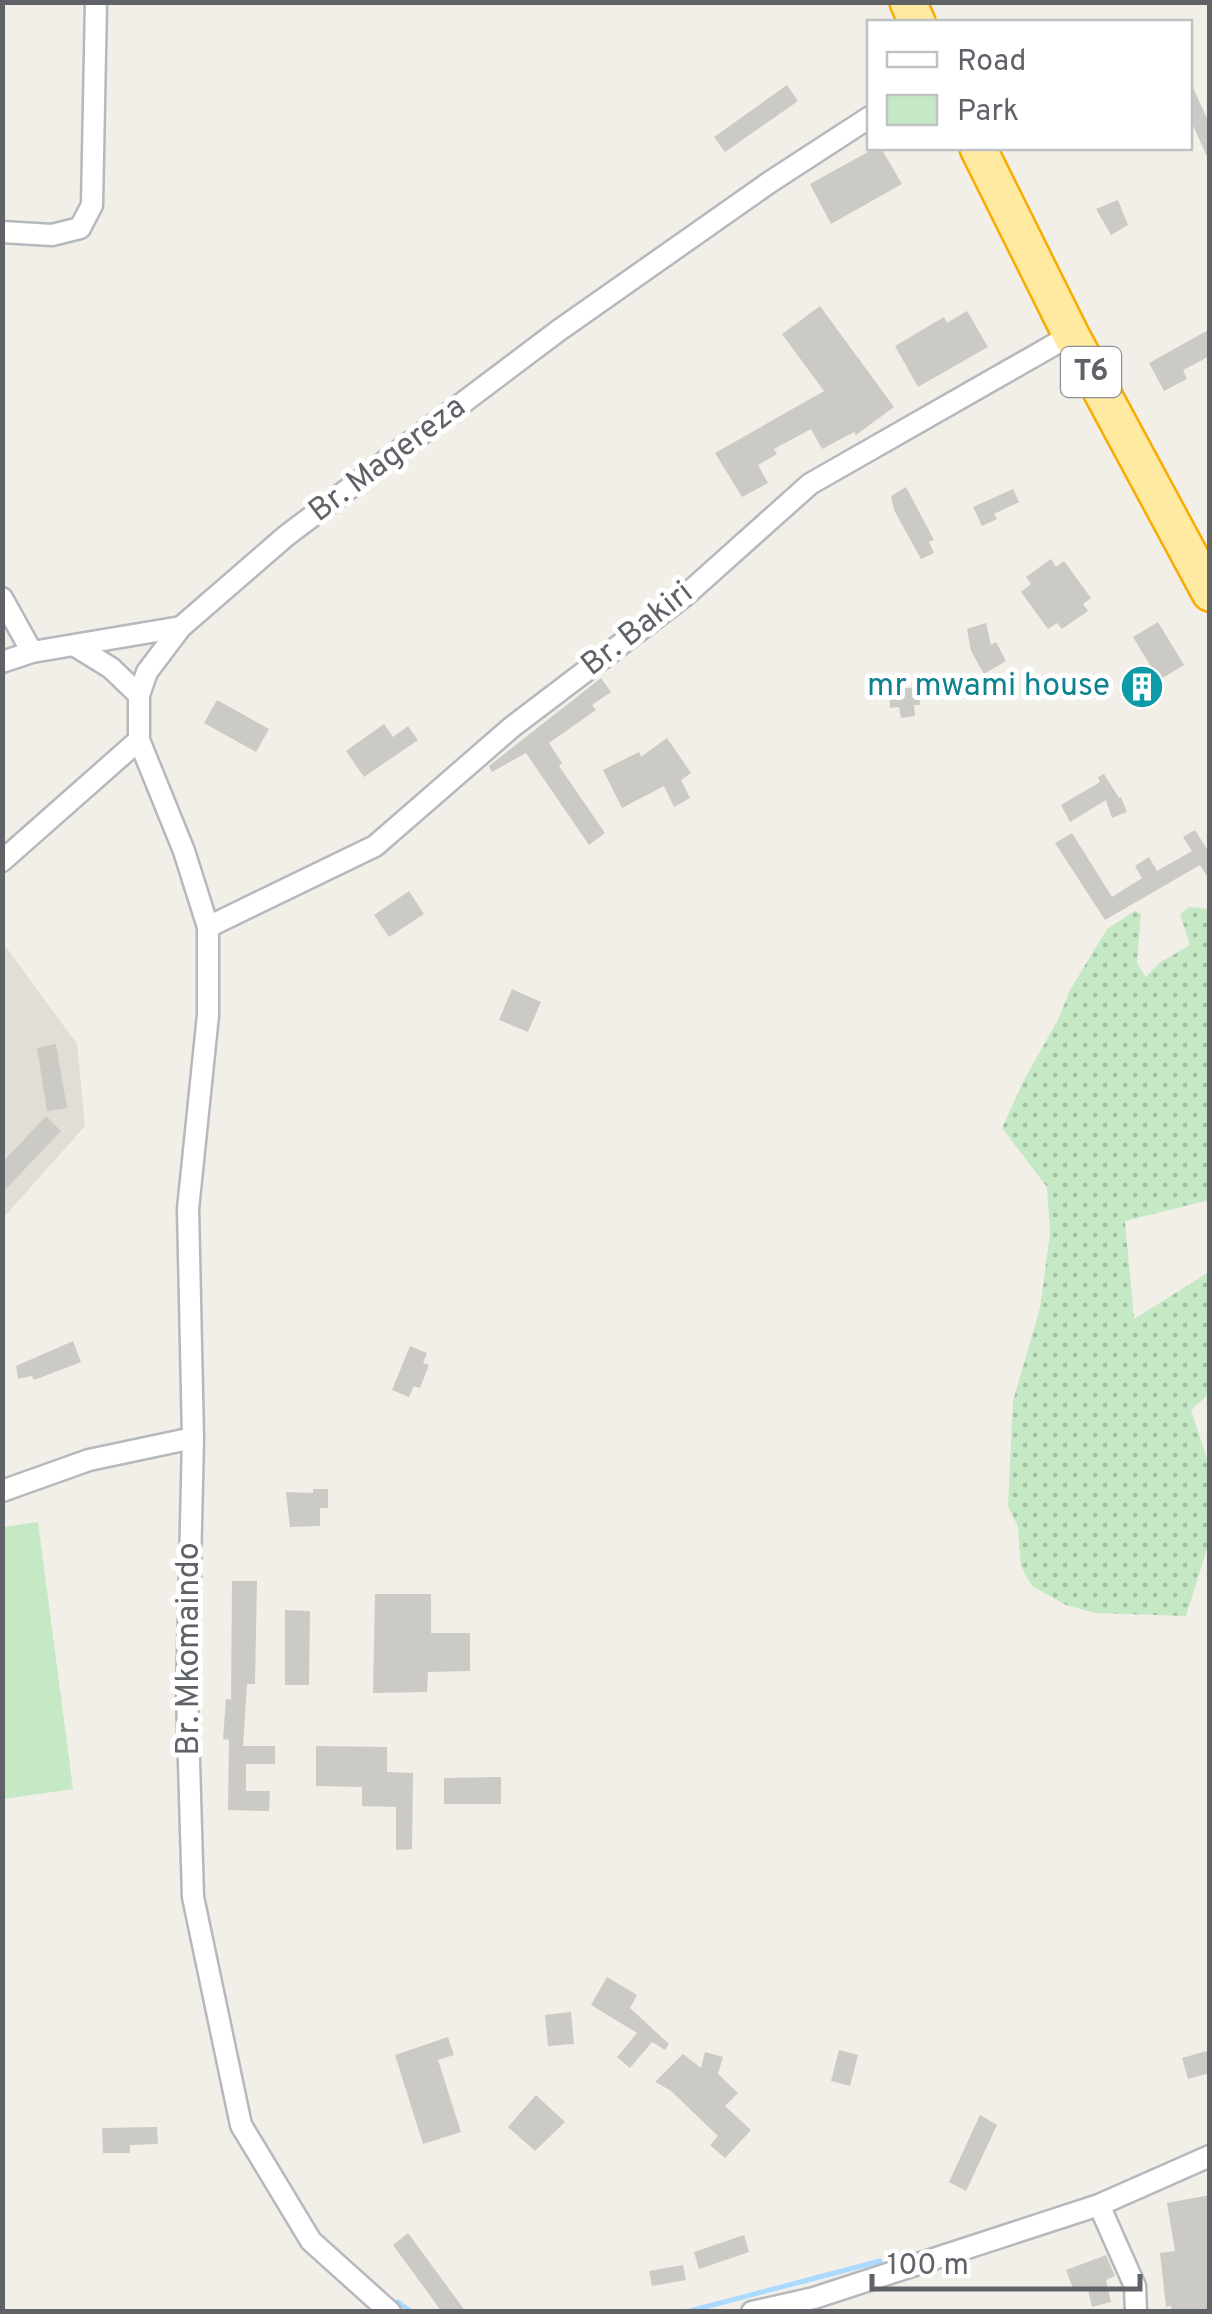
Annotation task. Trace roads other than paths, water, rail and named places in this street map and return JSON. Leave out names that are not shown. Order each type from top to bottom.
[{"type":"highway","name":"T6","points":[[979,150],[1071,335],[1210,593]]},
{"type":"street","points":[[2,232],[52,235],[80,228],[92,205],[96,2]]},
{"type":"street","name":"Br. Magereza","points":[[208,927],[184,851],[139,740],[139,695],[146,672],[181,627],[286,536],[558,331],[867,119]]},
{"type":"street","name":"Br. Bakiri","points":[[208,927],[375,846],[512,727],[687,594],[810,484],[1071,335]]},
{"type":"street","points":[[2,598],[32,652]]},
{"type":"street","points":[[2,662],[32,652],[181,627]]},
{"type":"street","points":[[77,647],[112,668],[139,695]]},
{"type":"street","points":[[2,862],[139,740]]},
{"type":"street","name":"Br. Mkomaindo","points":[[208,927],[208,1015],[188,1209],[193,1438],[187,1695],[193,1896],[241,2124],[311,2241],[390,2312]]},
{"type":"street","points":[[2,1491],[89,1460],[193,1438]]},
{"type":"street","points":[[752,2312],[814,2298],[1099,2205],[1210,2156]]},
{"type":"street","points":[[1099,2205],[1135,2286],[1136,2312]]},
{"type":"waterway","points":[[686,2312],[880,2261]]},
{"type":"waterway","points":[[398,2302],[411,2312]]},
{"type":"place","name":"mr mwami house","points":[[1142,687]]}]
